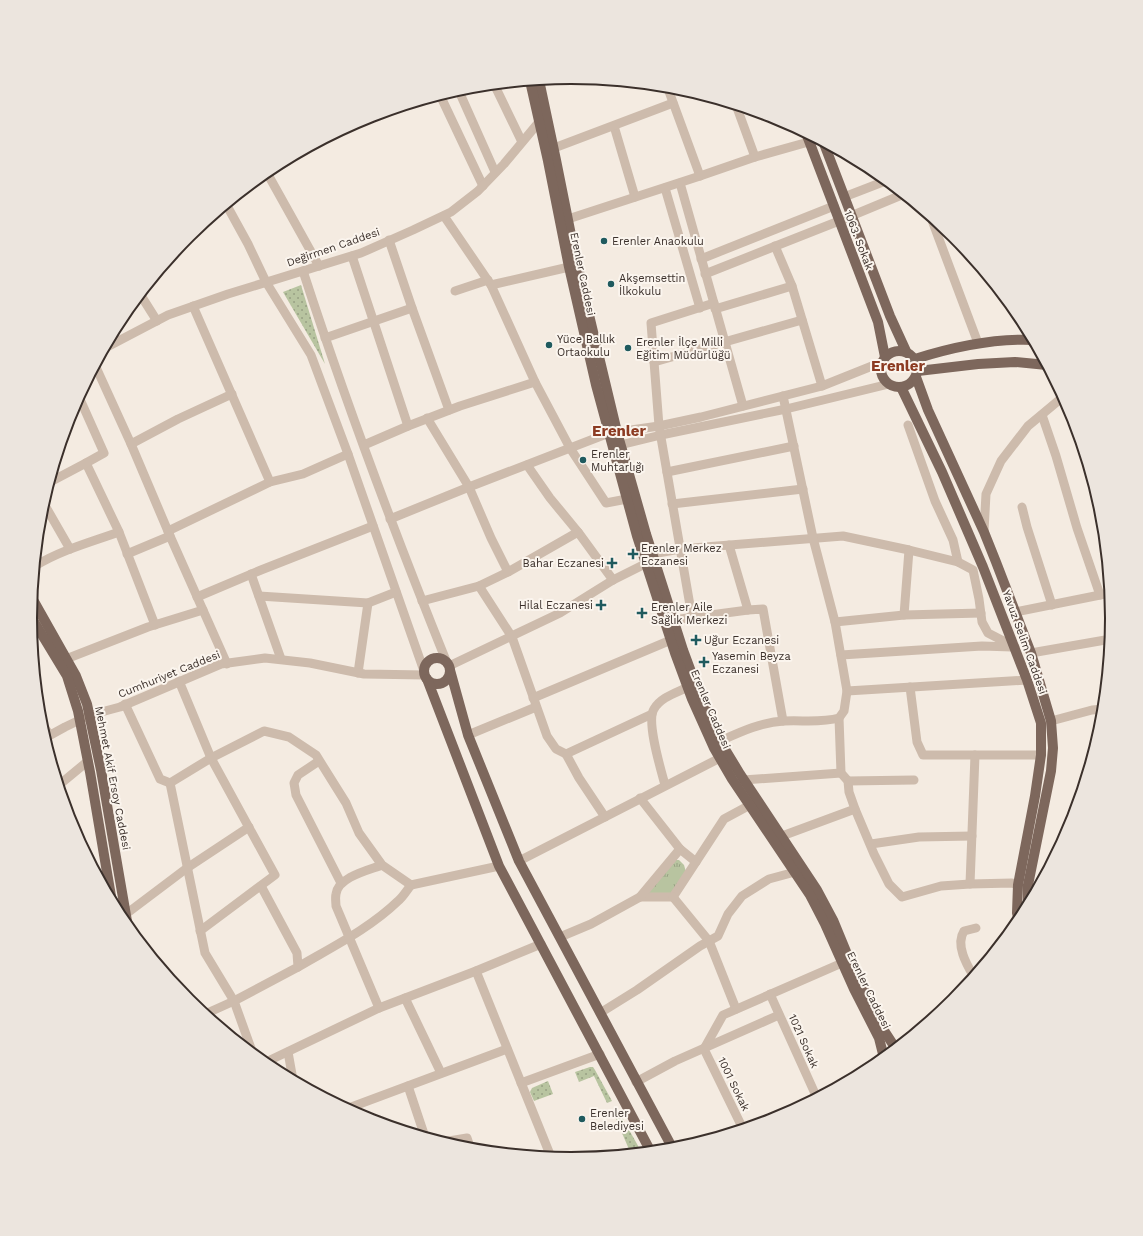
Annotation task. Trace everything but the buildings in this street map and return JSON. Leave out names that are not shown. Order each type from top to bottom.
[{"type":"main road","name":"Erenler Caddesi","points":[[540,85],[627,499],[651,559],[700,696],[720,741],[743,780],[817,890],[833,920],[847,954],[881,1026],[893,1045]]},
{"type":"main road","name":"Erenler Caddesi","points":[[531,86],[540,122],[569,267],[596,385],[613,433],[620,445],[671,640],[688,687],[714,748],[810,895],[879,1038],[882,1052]]},
{"type":"main road","name":"1063. Sokak","points":[[816,143],[839,221],[878,322],[883,360]]},
{"type":"main road","name":"1063. Sokak","points":[[826,148],[890,316],[906,351]]},
{"type":"main road","points":[[915,359],[978,343],[1027,340]]},
{"type":"main road","points":[[900,350],[906,351],[915,359],[917,364],[917,374],[912,382],[901,387],[889,384],[884,379],[881,368],[883,360],[889,353],[900,350]]},
{"type":"main road","points":[[917,374],[978,364],[1015,362],[1041,364]]},
{"type":"main road","name":"Yavuz Selim Caddesi","points":[[917,374],[928,410],[984,532],[1031,653],[1051,721],[1053,748],[1051,771],[1028,885],[1028,895]]},
{"type":"main road","name":"Yavuz Selim Caddesi","points":[[901,387],[942,472],[983,567],[1015,647],[1041,723],[1041,756],[1018,884],[1017,913]]},
{"type":"main road","name":"Mehmet Akif Ersoy Caddesi","points":[[37,608],[76,676],[87,704],[101,770],[126,913]]},
{"type":"main road","name":"Mehmet Akif Ersoy Caddesi","points":[[37,627],[67,676],[80,720],[109,885]]},
{"type":"main road","points":[[648,1147],[499,866],[425,675],[425,666],[431,660],[439,658],[449,666],[468,735],[518,861],[669,1143]]},
{"type":"main road","points":[[425,675],[432,683],[443,683],[448,678],[449,666]]},
{"type":"street","points":[[496,89],[522,142]]},
{"type":"street","points":[[669,93],[700,176]]},
{"type":"street","points":[[461,95],[495,172]]},
{"type":"street","points":[[442,100],[483,186]]},
{"type":"street","points":[[554,148],[673,103]]},
{"type":"street","points":[[738,110],[755,157]]},
{"type":"street","name":"Değirmen Caddesi","points":[[113,344],[168,315],[228,294],[352,256],[444,216],[478,191],[504,164],[540,122]]},
{"type":"street","points":[[614,126],[635,197]]},
{"type":"street","points":[[568,219],[755,157],[813,142]]},
{"type":"street","points":[[269,178],[319,266]]},
{"type":"street","points":[[680,183],[743,406]]},
{"type":"street","points":[[844,197],[881,183]]},
{"type":"street","points":[[665,188],[700,308]]},
{"type":"street","points":[[705,274],[899,196]]},
{"type":"street","points":[[701,259],[834,206]]},
{"type":"street","points":[[228,208],[248,244],[266,282],[311,355],[348,454],[425,675]]},
{"type":"street","points":[[444,216],[489,282],[535,382],[570,448],[606,503],[627,499]]},
{"type":"street","points":[[934,226],[978,343]]},
{"type":"street","points":[[389,240],[449,410]]},
{"type":"street","points":[[775,246],[792,286],[822,386]]},
{"type":"street","points":[[352,256],[408,426]]},
{"type":"street","points":[[456,291],[489,282],[569,267]]},
{"type":"street","points":[[303,271],[325,338],[390,519],[449,666],[560,613],[613,580],[651,559],[680,549],[843,536],[958,562],[973,570],[982,622],[988,633],[1015,647]]},
{"type":"street","points":[[692,617],[660,430],[651,323],[700,308],[714,306],[792,286]]},
{"type":"street","points":[[143,299],[157,321]]},
{"type":"street","points":[[193,306],[270,482]]},
{"type":"street","points":[[325,338],[412,308]]},
{"type":"street","points":[[654,362],[802,320]]},
{"type":"street","points":[[620,445],[660,430],[743,406],[822,386],[883,360]]},
{"type":"street","points":[[98,372],[131,444],[226,664]]},
{"type":"street","points":[[364,445],[427,418],[535,382]]},
{"type":"street","points":[[390,519],[570,448],[613,433],[660,430],[786,409],[889,384]]},
{"type":"street","points":[[131,444],[178,419],[232,394]]},
{"type":"street","points":[[783,396],[813,538],[835,622],[847,691],[844,711],[839,718],[841,773],[848,781],[849,792],[855,809],[874,854],[889,884],[902,897],[941,886],[970,884],[1018,884]]},
{"type":"street","points":[[984,532],[986,494],[1001,461],[1028,426],[1059,400]]},
{"type":"street","points":[[55,479],[104,453],[82,404]]},
{"type":"street","points":[[1042,415],[1056,456],[1077,528],[1100,595]]},
{"type":"street","points":[[427,418],[469,487],[491,538],[508,572]]},
{"type":"street","points":[[908,425],[935,501],[953,540],[958,562]]},
{"type":"street","points":[[667,472],[794,446]]},
{"type":"street","points":[[127,554],[270,482],[303,474],[348,454]]},
{"type":"street","points":[[86,463],[119,532],[154,625]]},
{"type":"street","points":[[527,465],[550,498],[578,532],[613,580]]},
{"type":"street","points":[[672,504],[803,489]]},
{"type":"street","points":[[1022,507],[1026,527],[1052,605]]},
{"type":"street","points":[[48,510],[70,549]]},
{"type":"street","points":[[197,597],[373,526]]},
{"type":"street","points":[[40,563],[70,549],[119,532]]},
{"type":"street","points":[[422,601],[479,586],[508,572],[578,532]]},
{"type":"street","points":[[729,545],[748,610]]},
{"type":"street","points":[[904,615],[910,550]]},
{"type":"street","points":[[251,574],[281,659]]},
{"type":"street","points":[[479,586],[512,637],[534,703],[547,736],[556,749],[566,754],[579,778],[605,817]]},
{"type":"street","points":[[259,596],[368,603],[396,592]]},
{"type":"street","points":[[1015,612],[1105,594]]},
{"type":"street","points":[[358,673],[368,603]]},
{"type":"street","points":[[673,620],[763,609],[783,721]]},
{"type":"street","points":[[66,659],[154,625],[202,610]]},
{"type":"street","points":[[835,622],[904,615],[981,613]]},
{"type":"street","points":[[468,735],[671,640]]},
{"type":"street","points":[[1031,653],[1105,640]]},
{"type":"street","points":[[841,655],[982,646],[1015,647]]},
{"type":"street","name":"Cumhuriyet Caddesi","points":[[80,720],[90,715],[125,704],[221,664],[265,658],[310,663],[364,674],[425,675]]},
{"type":"street","points":[[847,691],[1027,680]]},
{"type":"street","points":[[179,681],[211,758],[275,875],[200,932]]},
{"type":"street","points":[[665,785],[657,759],[652,714],[654,709],[662,700],[688,687]]},
{"type":"street","points":[[910,687],[917,742],[923,755],[1041,756]]},
{"type":"street","points":[[125,704],[160,779],[170,783]]},
{"type":"street","points":[[1051,721],[1098,710]]},
{"type":"street","points":[[566,754],[652,714]]},
{"type":"street","points":[[720,741],[762,724],[783,721],[828,721],[839,718]]},
{"type":"street","points":[[50,735],[80,720]]},
{"type":"street","points":[[170,783],[211,758],[264,731],[289,737],[316,755],[346,803],[359,833],[382,865],[411,885]]},
{"type":"street","points":[[970,884],[975,755]]},
{"type":"street","points":[[518,861],[720,758]]},
{"type":"street","points":[[63,782],[88,761]]},
{"type":"street","points":[[319,761],[298,775],[294,783],[296,795],[341,883]]},
{"type":"street","points":[[743,780],[841,773]]},
{"type":"street","points":[[848,781],[914,780]]},
{"type":"street","points":[[170,783],[205,953],[234,1001],[250,1044]]},
{"type":"street","points":[[640,798],[680,849],[696,862]]},
{"type":"street","points":[[673,897],[724,819],[750,805]]},
{"type":"street","points":[[782,836],[855,809]]},
{"type":"street","points":[[126,914],[187,868],[248,826]]},
{"type":"street","points":[[871,844],[919,838],[972,836]]},
{"type":"street","points":[[560,937],[591,924],[640,897],[680,849]]},
{"type":"street","points":[[379,1008],[336,906],[336,893],[341,883],[357,874],[382,865]]},
{"type":"street","points":[[210,1012],[234,1001],[298,967],[349,937],[380,917],[399,900],[411,885],[499,866]]},
{"type":"street","points":[[600,1013],[637,990],[700,946],[718,936],[728,914],[742,896],[769,880],[795,872]]},
{"type":"street","points":[[261,886],[297,954],[298,967]]},
{"type":"street","points":[[640,897],[673,897]]},
{"type":"street","points":[[673,897],[709,941],[736,1009]]},
{"type":"street","points":[[971,972],[962,954],[961,936],[964,931],[976,928]]},
{"type":"street","points":[[271,1059],[379,1008],[476,971],[541,944]]},
{"type":"street","points":[[704,1049],[723,1015],[842,963]]},
{"type":"street","points":[[476,971],[548,1151]]},
{"type":"street","name":"1021 Sokak","points":[[770,994],[815,1093]]},
{"type":"street","points":[[405,998],[441,1073]]},
{"type":"street","points":[[636,1082],[675,1061],[779,1014]]},
{"type":"street","points":[[354,1106],[507,1049]]},
{"type":"street","name":"1001 Sokak","points":[[704,1049],[741,1125]]},
{"type":"street","points":[[288,1052],[291,1072]]},
{"type":"street","points":[[521,1083],[600,1054]]},
{"type":"street","points":[[408,1086],[423,1131]]},
{"type":"street","points":[[457,1140],[467,1138],[468,1142]]},
{"type":"green space","points":[[301,285],[325,364],[283,292]]},
{"type":"green space","points":[[676,860],[679,860],[684,865],[686,872],[672,893],[649,894],[649,891]]},
{"type":"green space","points":[[593,1067],[595,1070],[612,1101],[607,1103],[594,1076],[579,1082],[575,1072]]},
{"type":"green space","points":[[548,1081],[553,1094],[534,1101],[530,1092],[532,1088]]},
{"type":"green space","points":[[618,1110],[639,1148],[629,1149],[613,1112]]},
{"type":"place","name":"Erenler Anaokulu","points":[[604,241]]},
{"type":"place","name":"Akşemsettin İlkokulu","points":[[611,284]]},
{"type":"place","name":"Yüce Ballık Ortaokulu","points":[[549,345]]},
{"type":"place","name":"Erenler İlçe Milli Eğitim Müdürlüğü","points":[[628,348]]},
{"type":"place","name":"Erenler Muhtarlığı","points":[[583,460]]},
{"type":"place","name":"Erenler Merkez Eczanesi","points":[[633,554]]},
{"type":"place","name":"Bahar Eczanesi","points":[[612,563]]},
{"type":"place","name":"Hilal Eczanesi","points":[[601,605]]},
{"type":"place","name":"Erenler Aile Sağlık Merkezi","points":[[642,613]]},
{"type":"place","name":"Uğur Eczanesi","points":[[696,640]]},
{"type":"place","name":"Yasemin Beyza Eczanesi","points":[[704,662]]},
{"type":"place","name":"Erenler Belediyesi","points":[[582,1119]]},
{"type":"district","name":"Erenler","points":[[898,366]]},
{"type":"district","name":"Erenler","points":[[619,431]]}]
